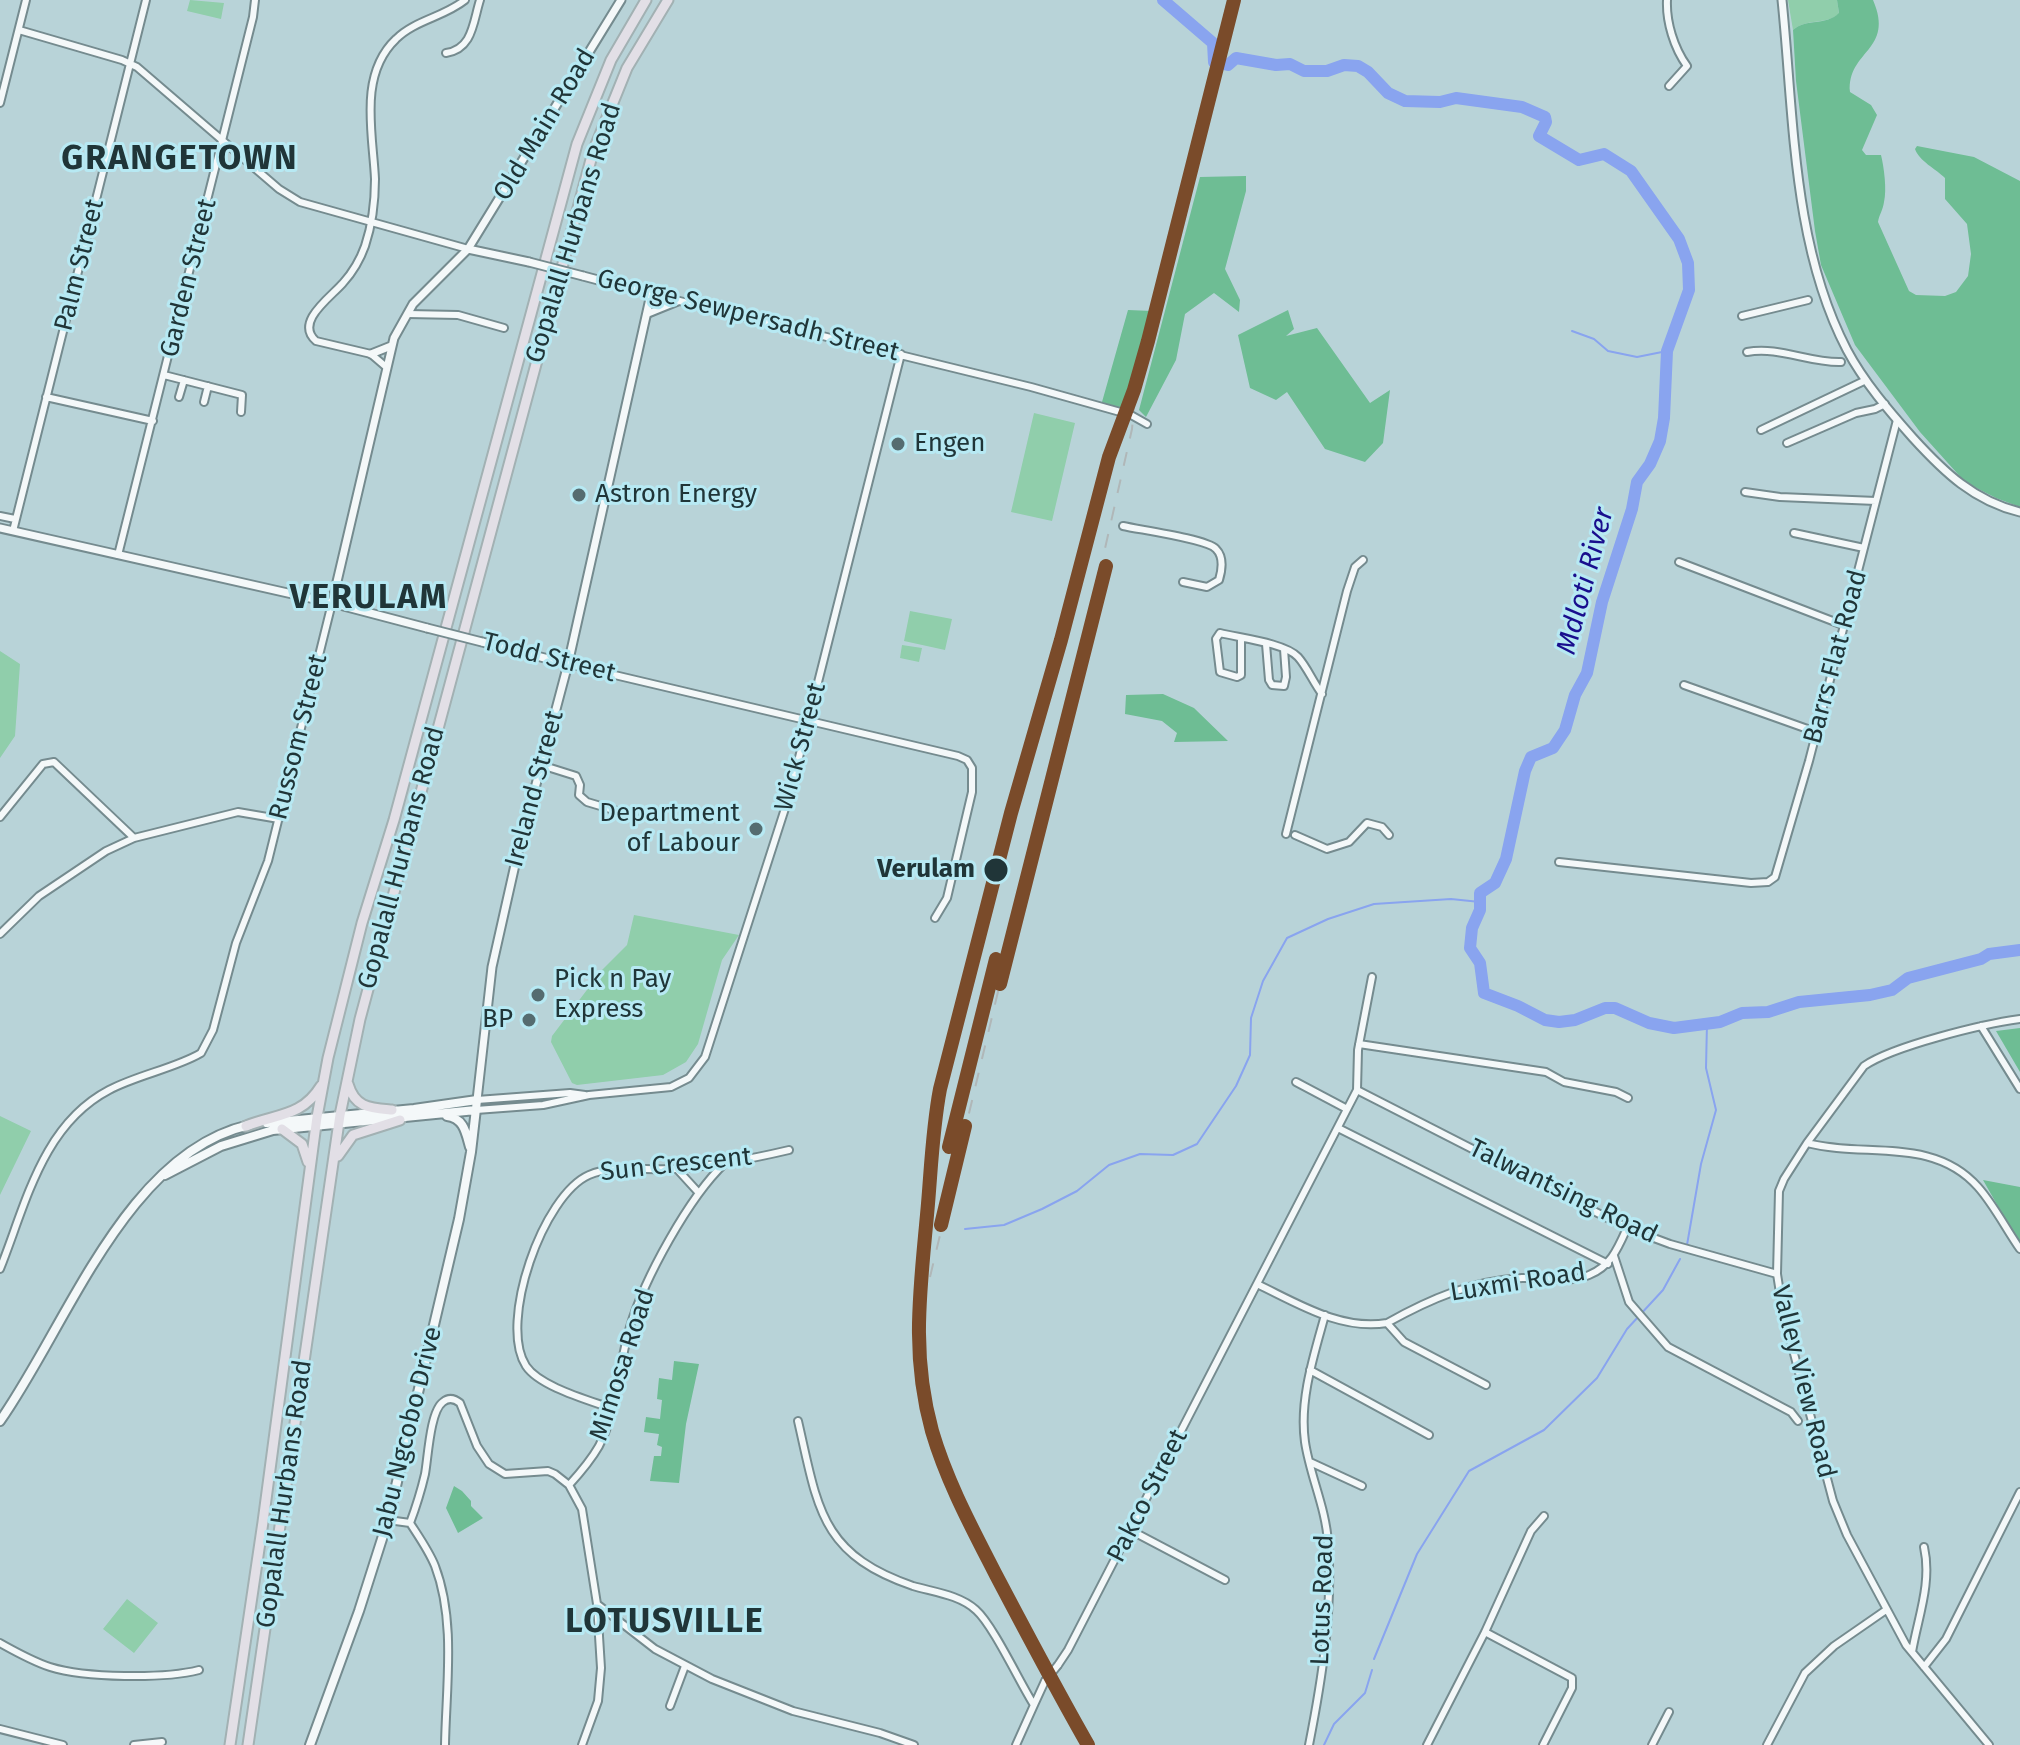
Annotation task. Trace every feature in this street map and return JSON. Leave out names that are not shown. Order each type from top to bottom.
[{"type":"main road","name":"Gopalall Hurbans Road","points":[[230,1745],[316,1122],[358,937],[394,820],[577,144],[600,83],[646,0]]},
{"type":"main road","name":"Gopalall Hurbans Road","points":[[248,1745],[339,1120],[360,1019],[589,165],[627,68],[668,0]]},
{"type":"main road","points":[[347,1081],[351,1095],[360,1105],[392,1110]]},
{"type":"main road","points":[[0,1421],[131,1209],[169,1166],[193,1148],[246,1126],[302,1109],[310,1103],[324,1082]]},
{"type":"main road","points":[[339,1120],[477,1100]]},
{"type":"main road","name":"Jabu Ngcobo Drive","points":[[310,1745],[359,1611],[388,1520],[441,1301],[471,1152],[477,1100]]},
{"type":"main road","points":[[246,1126],[400,1120],[476,1110]]},
{"type":"main road","points":[[436,1115],[459,1120],[466,1129],[471,1152]]},
{"type":"main road","points":[[328,1199],[339,1151],[353,1135],[400,1120]]},
{"type":"main road","points":[[164,1175],[243,1137],[316,1122]]},
{"type":"main road","points":[[282,1129],[302,1144],[310,1169]]},
{"type":"street","points":[[0,103],[26,0]]},
{"type":"street","name":"Palm Street","points":[[13,531],[146,0]]},
{"type":"street","name":"Garden Street","points":[[118,555],[255,0]]},
{"type":"street","points":[[446,53],[459,50],[466,44],[480,0]]},
{"type":"street","name":"Old Main Road","points":[[468,249],[621,0]]},
{"type":"street","points":[[1667,0],[1676,51],[1687,66],[1669,86]]},
{"type":"street","points":[[1782,0],[1803,211],[1811,256],[1830,313],[1848,352],[1897,420],[1950,477],[1994,505],[2020,512]]},
{"type":"street","points":[[385,366],[371,354],[316,341],[309,331],[314,314],[355,267],[365,245],[371,222],[375,179],[369,120],[376,72],[381,61],[389,46],[408,29],[464,1],[477,9]]},
{"type":"street","name":"George Sewpersadh Street","points":[[19,30],[131,64],[292,197],[314,207],[468,249],[1057,394],[1131,415],[1147,424]]},
{"type":"street","name":"Russom Street","points":[[0,1269],[38,1169],[58,1132],[92,1099],[201,1053],[213,1030],[236,943],[268,861],[279,819],[391,346],[413,304],[468,249]]},
{"type":"street","name":"Ireland Street","points":[[477,1100],[492,967],[568,664],[651,294]]},
{"type":"street","points":[[647,314],[682,300]]},
{"type":"street","points":[[1742,316],[1808,300]]},
{"type":"street","points":[[408,314],[458,315],[504,328]]},
{"type":"street","points":[[371,354],[391,346]]},
{"type":"street","points":[[1747,352],[1770,351],[1841,362]]},
{"type":"street","name":"Wick Street","points":[[476,1110],[543,1105],[589,1095],[671,1087],[689,1078],[705,1057],[790,793],[901,354]]},
{"type":"street","points":[[164,375],[243,395],[241,412]]},
{"type":"street","points":[[179,397],[184,380]]},
{"type":"street","points":[[1761,430],[1864,381]]},
{"type":"street","points":[[204,402],[208,386]]},
{"type":"street","points":[[46,397],[153,421]]},
{"type":"street","points":[[1787,443],[1885,404]]},
{"type":"street","name":"Barrs Flat Road","points":[[1559,862],[1761,883],[1772,880],[1778,871],[1816,732],[1897,420]]},
{"type":"street","points":[[1745,492],[1780,497],[1876,501]]},
{"type":"street","points":[[0,516],[15,519]]},
{"type":"street","points":[[1123,526],[1199,541],[1218,551],[1221,574],[1213,586],[1199,587],[1183,582]]},
{"type":"street","name":"Todd Street","points":[[0,528],[332,603],[568,664],[958,756],[967,760],[972,768],[972,792],[947,898],[935,918]]},
{"type":"street","points":[[1794,533],[1864,548]]},
{"type":"street","points":[[1286,834],[1351,579],[1355,567],[1363,560]]},
{"type":"street","points":[[1679,562],[1843,625]]},
{"type":"street","points":[[1241,638],[1241,675],[1237,677],[1220,672],[1217,635],[1241,638],[1292,652],[1300,659],[1322,694]]},
{"type":"street","points":[[1266,644],[1269,680],[1279,688],[1286,681],[1284,649]]},
{"type":"street","points":[[1684,685],[1816,732]]},
{"type":"street","points":[[0,817],[43,764],[54,762],[134,838]]},
{"type":"street","points":[[541,765],[576,776],[580,785],[579,795],[587,802],[634,816]]},
{"type":"street","points":[[0,934],[52,887],[106,851],[134,838],[238,812],[279,819]]},
{"type":"street","points":[[1295,835],[1327,849],[1349,842],[1367,823],[1382,827],[1389,835]]},
{"type":"street","points":[[1357,1090],[1359,1044],[1372,977]]},
{"type":"street","name":"Valley View Road","points":[[1989,1745],[1912,1652],[1886,1610],[1833,1501],[1792,1347],[1777,1274],[1779,1191],[1807,1143],[1857,1073],[1873,1060],[1981,1026],[2020,1019]]},
{"type":"street","points":[[1981,1026],[2020,1089]]},
{"type":"street","points":[[1359,1044],[1546,1072],[1564,1082],[1616,1092],[1628,1098]]},
{"type":"street","points":[[1296,1082],[1347,1109]]},
{"type":"street","name":"Pakco Street","points":[[1016,1745],[1045,1681],[1058,1665],[1130,1530],[1357,1090]]},
{"type":"street","name":"Talwantsing Road","points":[[1357,1090],[1627,1228],[1670,1244],[1777,1274]]},
{"type":"street","name":"Wick Street","points":[[477,1100],[570,1093],[589,1095]]},
{"type":"street","points":[[1338,1128],[1608,1264]]},
{"type":"street","points":[[1807,1143],[1832,1148],[1914,1152],[1948,1164],[1977,1186],[2020,1249]]},
{"type":"street","name":"Sun Crescent","points":[[613,1409],[550,1384],[529,1370],[519,1351],[516,1322],[522,1292],[542,1228],[561,1197],[586,1176],[602,1171],[677,1169],[789,1150]]},
{"type":"street","name":"Mimosa Road","points":[[569,1485],[597,1448],[613,1409],[624,1350],[637,1305],[698,1192],[725,1163]]},
{"type":"street","points":[[677,1169],[698,1192]]},
{"type":"street","name":"Luxmi Road","points":[[1387,1323],[1447,1292],[1504,1280],[1581,1278],[1608,1264],[1627,1228]]},
{"type":"street","points":[[1614,1256],[1624,1293],[1672,1350],[1791,1412],[1798,1421]]},
{"type":"street","points":[[1257,1284],[1325,1315],[1361,1324],[1387,1323],[1404,1342],[1486,1385]]},
{"type":"street","name":"Lotus Road","points":[[1309,1745],[1323,1662],[1329,1561],[1326,1523],[1304,1429],[1310,1370],[1325,1315]]},
{"type":"street","points":[[1310,1370],[1429,1435]]},
{"type":"street","points":[[445,1745],[446,1660],[442,1589],[434,1563],[410,1523],[425,1474],[435,1417],[448,1399],[460,1403],[477,1446],[497,1471],[515,1474],[548,1471],[569,1485],[582,1509],[597,1604],[601,1680],[595,1713],[582,1745]]},
{"type":"street","points":[[798,1421],[821,1510],[841,1544],[872,1570],[960,1600],[976,1610],[1034,1705]]},
{"type":"street","points":[[1310,1462],[1362,1486]]},
{"type":"street","points":[[1924,1667],[1946,1639],[1979,1579],[2020,1492]]},
{"type":"street","points":[[1427,1745],[1485,1632],[1531,1531],[1544,1516]]},
{"type":"street","points":[[388,1520],[410,1523]]},
{"type":"street","points":[[1130,1530],[1225,1580]]},
{"type":"street","points":[[1912,1652],[1929,1566],[1924,1547]]},
{"type":"street","points":[[597,1604],[641,1640],[685,1666],[793,1711],[914,1745]]},
{"type":"street","points":[[1767,1745],[1805,1673],[1834,1646],[1886,1610]]},
{"type":"street","points":[[1485,1632],[1572,1678],[1572,1688],[1543,1745]]},
{"type":"street","points":[[0,1643],[52,1667],[76,1672],[130,1674],[199,1670]]},
{"type":"street","points":[[670,1706],[685,1666]]},
{"type":"street","points":[[1652,1745],[1669,1712]]},
{"type":"street","points":[[0,1729],[63,1745]]},
{"type":"street","points":[[134,1745],[162,1742]]},
{"type":"green space","points":[[190,0],[224,3],[221,19],[187,11]]},
{"type":"green space","points":[[1788,0],[1837,0],[1839,14],[1793,30]]},
{"type":"green space","points":[[1837,0],[1873,0],[1878,17],[1875,40],[1855,67],[1850,92],[1871,105],[1877,115],[1862,150],[1866,155],[1881,155],[1885,191],[1878,222],[1909,291],[1916,295],[1945,296],[1956,292],[1968,276],[1971,254],[1967,224],[1945,199],[1945,178],[1920,157],[1915,149],[1917,146],[1974,157],[2020,181],[2020,507],[1965,482],[1920,432],[1855,345],[1821,265],[1796,81],[1793,30],[1834,17],[1839,13]]},
{"type":"green space","points":[[1246,176],[1246,191],[1225,269],[1240,300],[1239,312],[1214,293],[1185,314],[1176,360],[1146,417],[1139,410],[1200,177]]},
{"type":"green space","points":[[1128,310],[1152,311],[1123,410],[1102,402]]},
{"type":"green space","points":[[1288,310],[1294,329],[1286,336],[1317,328],[1370,403],[1390,390],[1383,443],[1365,462],[1325,449],[1287,392],[1276,400],[1250,388],[1238,335]]},
{"type":"green space","points":[[1034,413],[1075,423],[1052,521],[1011,512]]},
{"type":"green space","points":[[910,611],[952,619],[945,650],[904,641]]},
{"type":"green space","points":[[902,645],[922,648],[919,662],[900,658]]},
{"type":"green space","points":[[0,651],[20,664],[15,736],[0,758]]},
{"type":"green space","points":[[1163,694],[1194,708],[1228,741],[1174,742],[1177,733],[1162,721],[1125,714],[1126,695]]},
{"type":"green space","points":[[634,915],[739,935],[722,960],[698,1044],[686,1062],[663,1075],[577,1085],[572,1083],[551,1042],[552,1036],[602,970],[627,945]]},
{"type":"green space","points":[[2020,1028],[2020,1072],[1996,1031]]},
{"type":"green space","points":[[0,1116],[31,1131],[0,1195]]},
{"type":"green space","points":[[1983,1180],[2020,1187],[2020,1245]]},
{"type":"green space","points":[[674,1361],[699,1364],[686,1424],[679,1483],[650,1481],[654,1456],[661,1456],[662,1447],[657,1445],[659,1434],[644,1432],[646,1417],[660,1419],[662,1400],[657,1399],[659,1378],[672,1380]]},
{"type":"green space","points":[[454,1486],[462,1491],[483,1518],[458,1533],[446,1508]]},
{"type":"green space","points":[[127,1599],[158,1623],[134,1653],[103,1629]]},
{"type":"waterway","name":"Mdloti River","points":[[1163,0],[1213,43],[1214,62],[1228,65],[1236,58],[1276,65],[1290,64],[1304,71],[1358,66],[1388,93],[1405,101],[1440,102],[1456,98],[1522,107],[1545,117],[1546,122],[1539,136],[1579,160],[1604,154],[1631,171],[1679,239],[1688,263],[1689,290],[1667,351],[1660,441],[1650,464],[1637,482],[1632,509],[1602,602],[1587,673],[1575,695],[1565,730],[1553,748],[1531,757],[1525,771],[1506,859],[1495,883],[1480,893],[1480,910],[1472,928],[1470,948],[1480,963],[1484,993],[1545,1020],[1575,1020],[1605,1008],[1615,1008],[1649,1023],[1674,1028],[1720,1022],[1742,1013],[1768,1012],[1799,1002],[1870,995],[1892,990],[1908,978],[1981,959],[1989,954],[2020,950]]},
{"type":"waterway","points":[[1572,331],[1594,339],[1608,351],[1637,357],[1667,351]]},
{"type":"waterway","points":[[965,1229],[1004,1225],[1042,1209],[1077,1191],[1109,1165],[1140,1154],[1173,1155],[1197,1144],[1236,1086],[1250,1055],[1251,1018],[1263,981],[1287,938],[1328,919],[1374,904],[1451,899],[1480,902]]},
{"type":"waterway","points":[[1687,1245],[1701,1164],[1716,1110],[1706,1068],[1707,1023]]},
{"type":"waterway","points":[[1374,1659],[1417,1554],[1469,1471],[1544,1430],[1597,1378],[1627,1329],[1663,1290],[1680,1259]]},
{"type":"waterway","points":[[1324,1745],[1334,1724],[1365,1693],[1372,1670]]},
{"type":"railway","points":[[1088,1745],[978,1540],[953,1487],[932,1431],[921,1376],[919,1323],[933,1136],[940,1089],[1011,813],[1109,457],[1148,341],[1234,0]]},
{"type":"railway","points":[[1099,575],[1132,429],[1134,407]]},
{"type":"railway","points":[[930,1277],[1022,891],[1106,566]]},
{"type":"transit line","points":[[1088,1745],[978,1540],[953,1487],[932,1431],[921,1376],[919,1323],[933,1136],[940,1089],[1011,813],[1109,457],[1148,341],[1234,0]]},
{"type":"transit line","points":[[1000,984],[1106,566]]},
{"type":"transit line","points":[[949,1147],[996,959]]},
{"type":"transit line","points":[[941,1225],[965,1126]]},
{"type":"place","name":"Engen","points":[[898,444]]},
{"type":"place","name":"Astron Energy","points":[[579,495]]},
{"type":"place","name":"Department of Labour","points":[[756,829]]},
{"type":"place","name":"Verulam","points":[[996,870]]},
{"type":"place","name":"Pick n Pay Express","points":[[538,995]]},
{"type":"place","name":"BP","points":[[529,1020]]},
{"type":"district","name":"GRANGETOWN","points":[[180,160]]},
{"type":"district","name":"VERULAM","points":[[369,599]]},
{"type":"district","name":"LOTUSVILLE","points":[[665,1623]]}]
